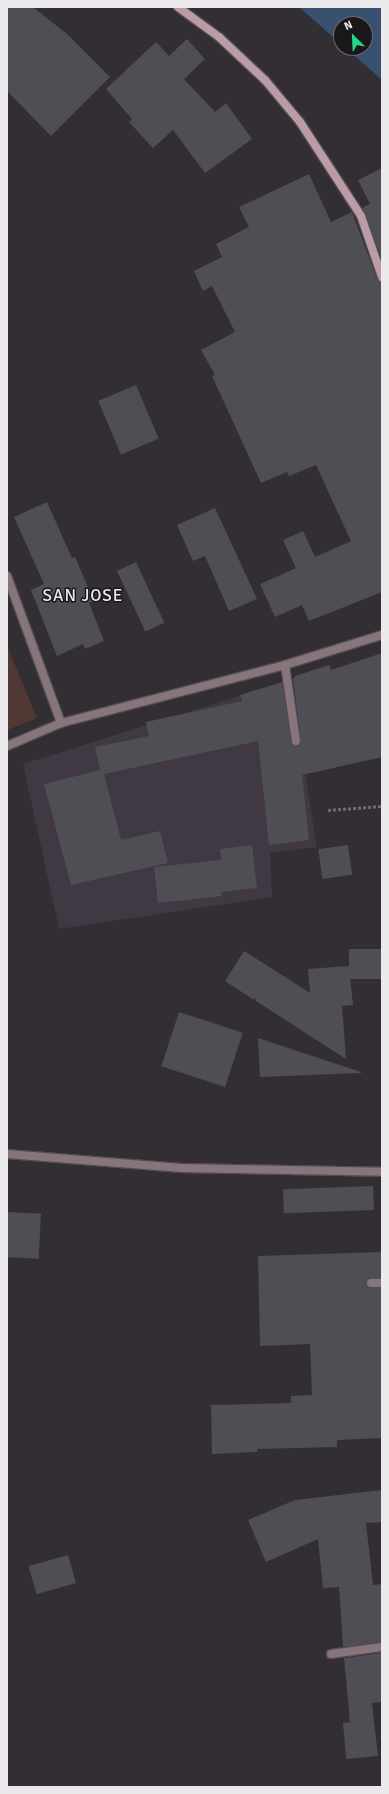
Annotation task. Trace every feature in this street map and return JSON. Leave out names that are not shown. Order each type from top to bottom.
[{"type":"main road","points":[[178,7],[219,37],[265,80],[300,122],[361,216],[382,276]]},
{"type":"street","points":[[7,576],[61,723]]},
{"type":"street","points":[[7,746],[61,723],[285,665],[382,634]]},
{"type":"street","points":[[285,665],[296,741]]},
{"type":"street","points":[[7,1154],[181,1168],[382,1172]]},
{"type":"street","points":[[371,1283],[382,1282]]},
{"type":"street","points":[[331,1654],[382,1648]]},
{"type":"path","points":[[328,810],[382,806]]},
{"type":"shaded area","points":[[7,646],[37,718],[7,730]]},
{"type":"shaded area","points":[[290,680],[317,847],[270,853],[272,897],[59,929],[23,764]]},
{"type":"water","points":[[299,7],[382,7],[382,80],[355,56],[373,56],[373,16],[333,16],[333,37]]},
{"type":"building","points":[[7,7],[33,7],[67,34],[110,77],[51,136],[7,91]]},
{"type":"building","points":[[187,39],[205,59],[184,79],[215,112],[226,103],[252,139],[205,173],[173,130],[153,148],[129,122],[132,119],[106,89],[156,42],[169,56]]},
{"type":"building","points":[[382,168],[382,260],[362,208],[370,204],[358,180]]},
{"type":"building","points":[[309,174],[331,222],[352,212],[377,279],[382,282],[382,592],[309,621],[302,605],[275,617],[260,584],[296,568],[283,540],[303,531],[315,557],[351,541],[316,465],[289,476],[287,472],[261,483],[212,376],[215,375],[201,350],[235,332],[212,286],[203,291],[194,271],[222,257],[216,244],[249,227],[239,207]]},
{"type":"building","points":[[136,385],[159,438],[121,454],[98,401]]},
{"type":"building","points":[[47,502],[72,558],[75,557],[94,601],[89,603],[104,641],[85,649],[83,644],[57,656],[31,590],[44,584],[14,517]]},
{"type":"building","points":[[215,508],[257,599],[229,611],[205,556],[193,561],[177,525]]},
{"type":"building","points":[[136,562],[164,623],[145,632],[117,571]]},
{"type":"building","points":[[382,653],[382,757],[302,775],[309,840],[269,845],[258,741],[104,774],[121,840],[160,831],[168,863],[71,885],[44,784],[100,770],[95,747],[149,736],[146,722],[242,701],[240,695],[282,682],[291,742],[297,746],[301,740],[293,679],[295,676],[329,665],[331,670]]},
{"type":"building","points":[[252,845],[257,888],[221,892],[222,896],[158,903],[154,867],[221,860],[220,849]]},
{"type":"building","points":[[348,845],[352,875],[322,879],[318,849]]},
{"type":"building","points":[[349,949],[382,949],[382,979],[349,979]]},
{"type":"building","points":[[244,951],[310,993],[308,969],[349,966],[353,1005],[342,1006],[346,1059],[256,1001],[255,997],[254,1000],[225,981]]},
{"type":"building","points":[[179,1012],[243,1033],[225,1087],[161,1066]]},
{"type":"building","points":[[258,1038],[361,1072],[361,1073],[260,1077]]},
{"type":"building","points":[[373,1186],[374,1210],[284,1213],[283,1189]]},
{"type":"building","points":[[7,1212],[41,1214],[39,1259],[7,1257]]},
{"type":"building","points":[[382,1252],[382,1278],[369,1278],[366,1283],[369,1288],[382,1288],[382,1438],[337,1440],[337,1447],[257,1449],[257,1452],[212,1454],[211,1405],[291,1403],[291,1396],[312,1395],[310,1344],[260,1346],[258,1256]]},
{"type":"building","points":[[382,1490],[382,1522],[366,1523],[373,1585],[382,1584],[382,1642],[343,1647],[339,1587],[323,1588],[318,1539],[266,1562],[248,1520],[295,1500]]},
{"type":"building","points":[[68,1555],[76,1583],[37,1594],[29,1566]]},
{"type":"building","points":[[382,1653],[382,1702],[372,1703],[378,1756],[346,1759],[343,1723],[350,1722],[344,1658]]},
{"type":"district","name":"SAN JOSE","points":[[83,596]]}]
